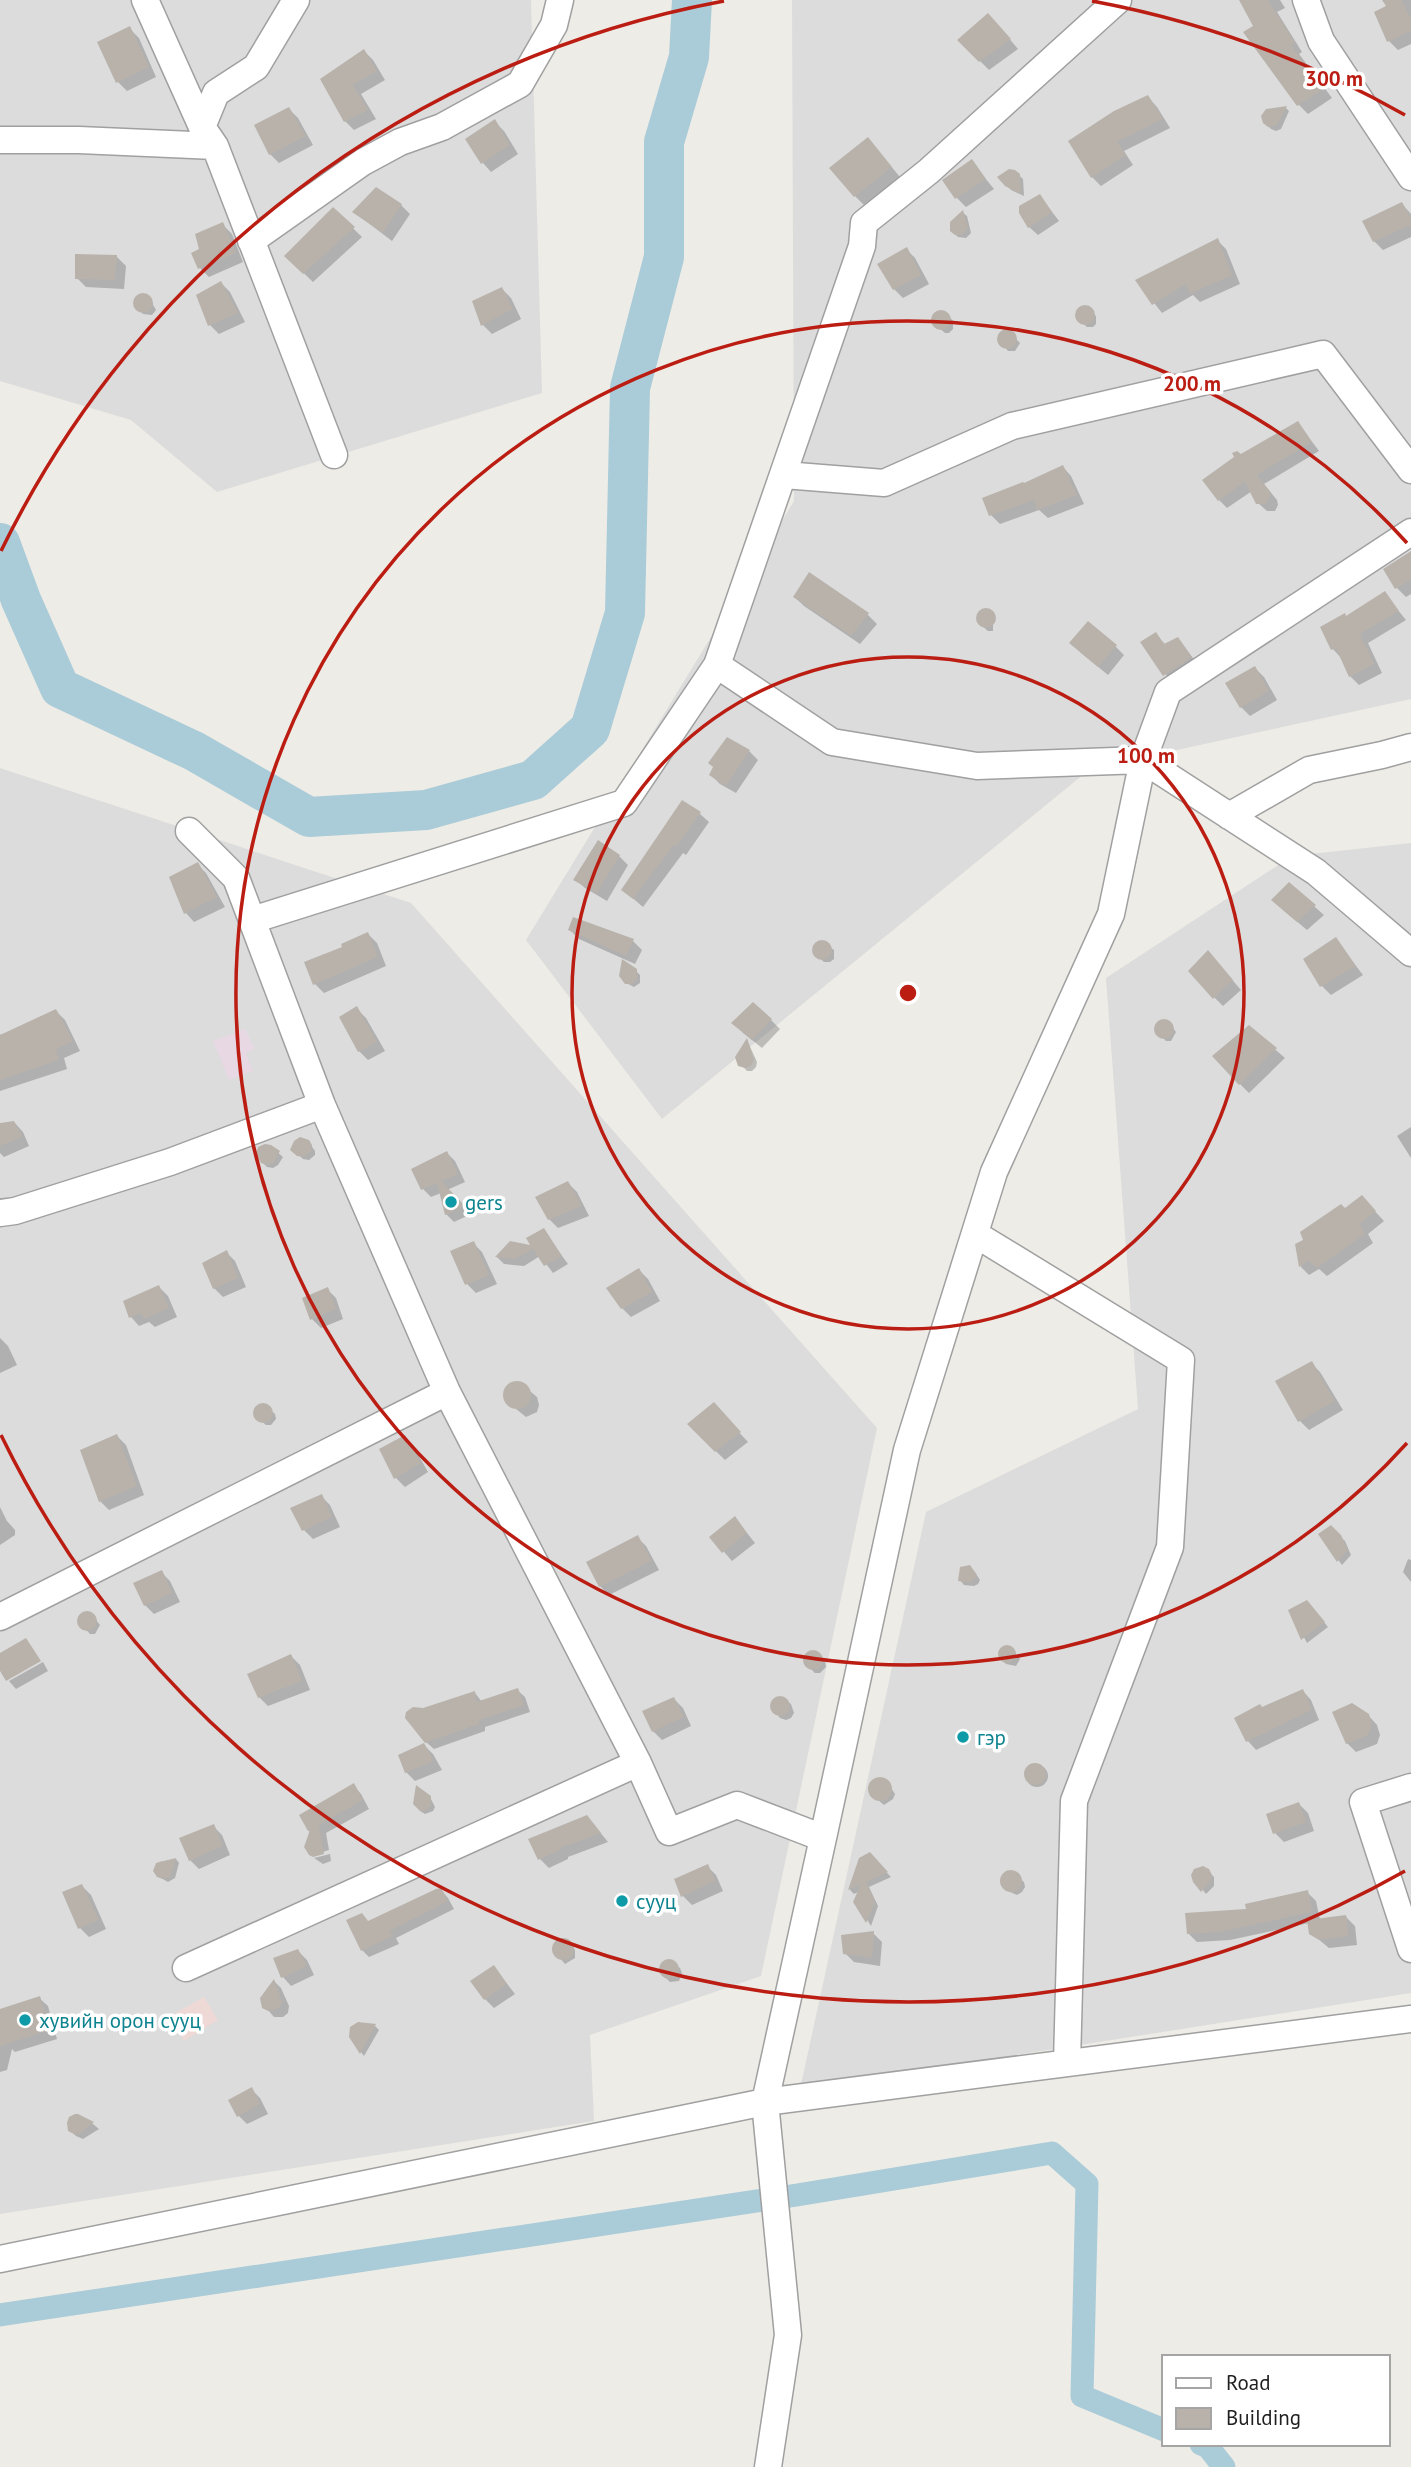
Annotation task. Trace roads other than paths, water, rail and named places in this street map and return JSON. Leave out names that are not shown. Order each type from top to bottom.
[{"type":"street","points":[[145,0],[208,136],[334,455]]},
{"type":"street","points":[[208,136],[216,93],[256,67],[296,0]]},
{"type":"street","points":[[251,240],[363,162],[400,142],[442,127],[520,84],[554,26],[560,0]]},
{"type":"street","points":[[252,920],[624,803],[717,665],[785,475],[862,246],[864,223],[929,171],[1118,0]]},
{"type":"street","points":[[1306,0],[1321,41],[1411,177]]},
{"type":"street","points":[[0,140],[208,136]]},
{"type":"street","points":[[785,475],[884,482],[1012,426],[1323,354],[1402,443],[1411,470]]},
{"type":"street","points":[[768,2467],[788,2335],[765,2102],[907,1450],[994,1172],[1111,914],[1143,760],[1168,692],[1411,532]]},
{"type":"street","points":[[717,665],[832,742],[977,766],[1143,760],[1316,872],[1411,953]]},
{"type":"street","points":[[1229,816],[1309,770],[1411,747]]},
{"type":"street","points":[[189,831],[236,878],[322,1105],[447,1392],[638,1763],[669,1832],[737,1805],[823,1838]]},
{"type":"street","points":[[0,1213],[15,1211],[170,1162],[322,1105]]},
{"type":"street","points":[[975,1234],[1181,1360],[1170,1547],[1074,1801],[1067,2063]]},
{"type":"street","points":[[0,1617],[447,1392]]},
{"type":"street","points":[[186,1968],[638,1763]]},
{"type":"street","points":[[1411,1787],[1363,1802],[1411,1949]]},
{"type":"street","points":[[2,2253],[765,2102],[1411,2019]]},
{"type":"waterway","points":[[0,543],[21,600],[60,688],[194,751],[309,817],[426,810],[533,780],[590,729],[625,613],[630,388],[664,257],[664,142],[689,57],[692,0]]},
{"type":"waterway","points":[[0,2315],[797,2195],[1052,2153],[1087,2184],[1082,2396],[1162,2429]]},
{"type":"waterway","points":[[1206,2446],[1224,2467]]},
{"type":"place","name":"gers","points":[[451,1202]]},
{"type":"place","name":"гэр","points":[[963,1737]]},
{"type":"place","name":"сууц","points":[[622,1901]]},
{"type":"place","name":"хувийн орон сууц","points":[[25,2020]]}]
